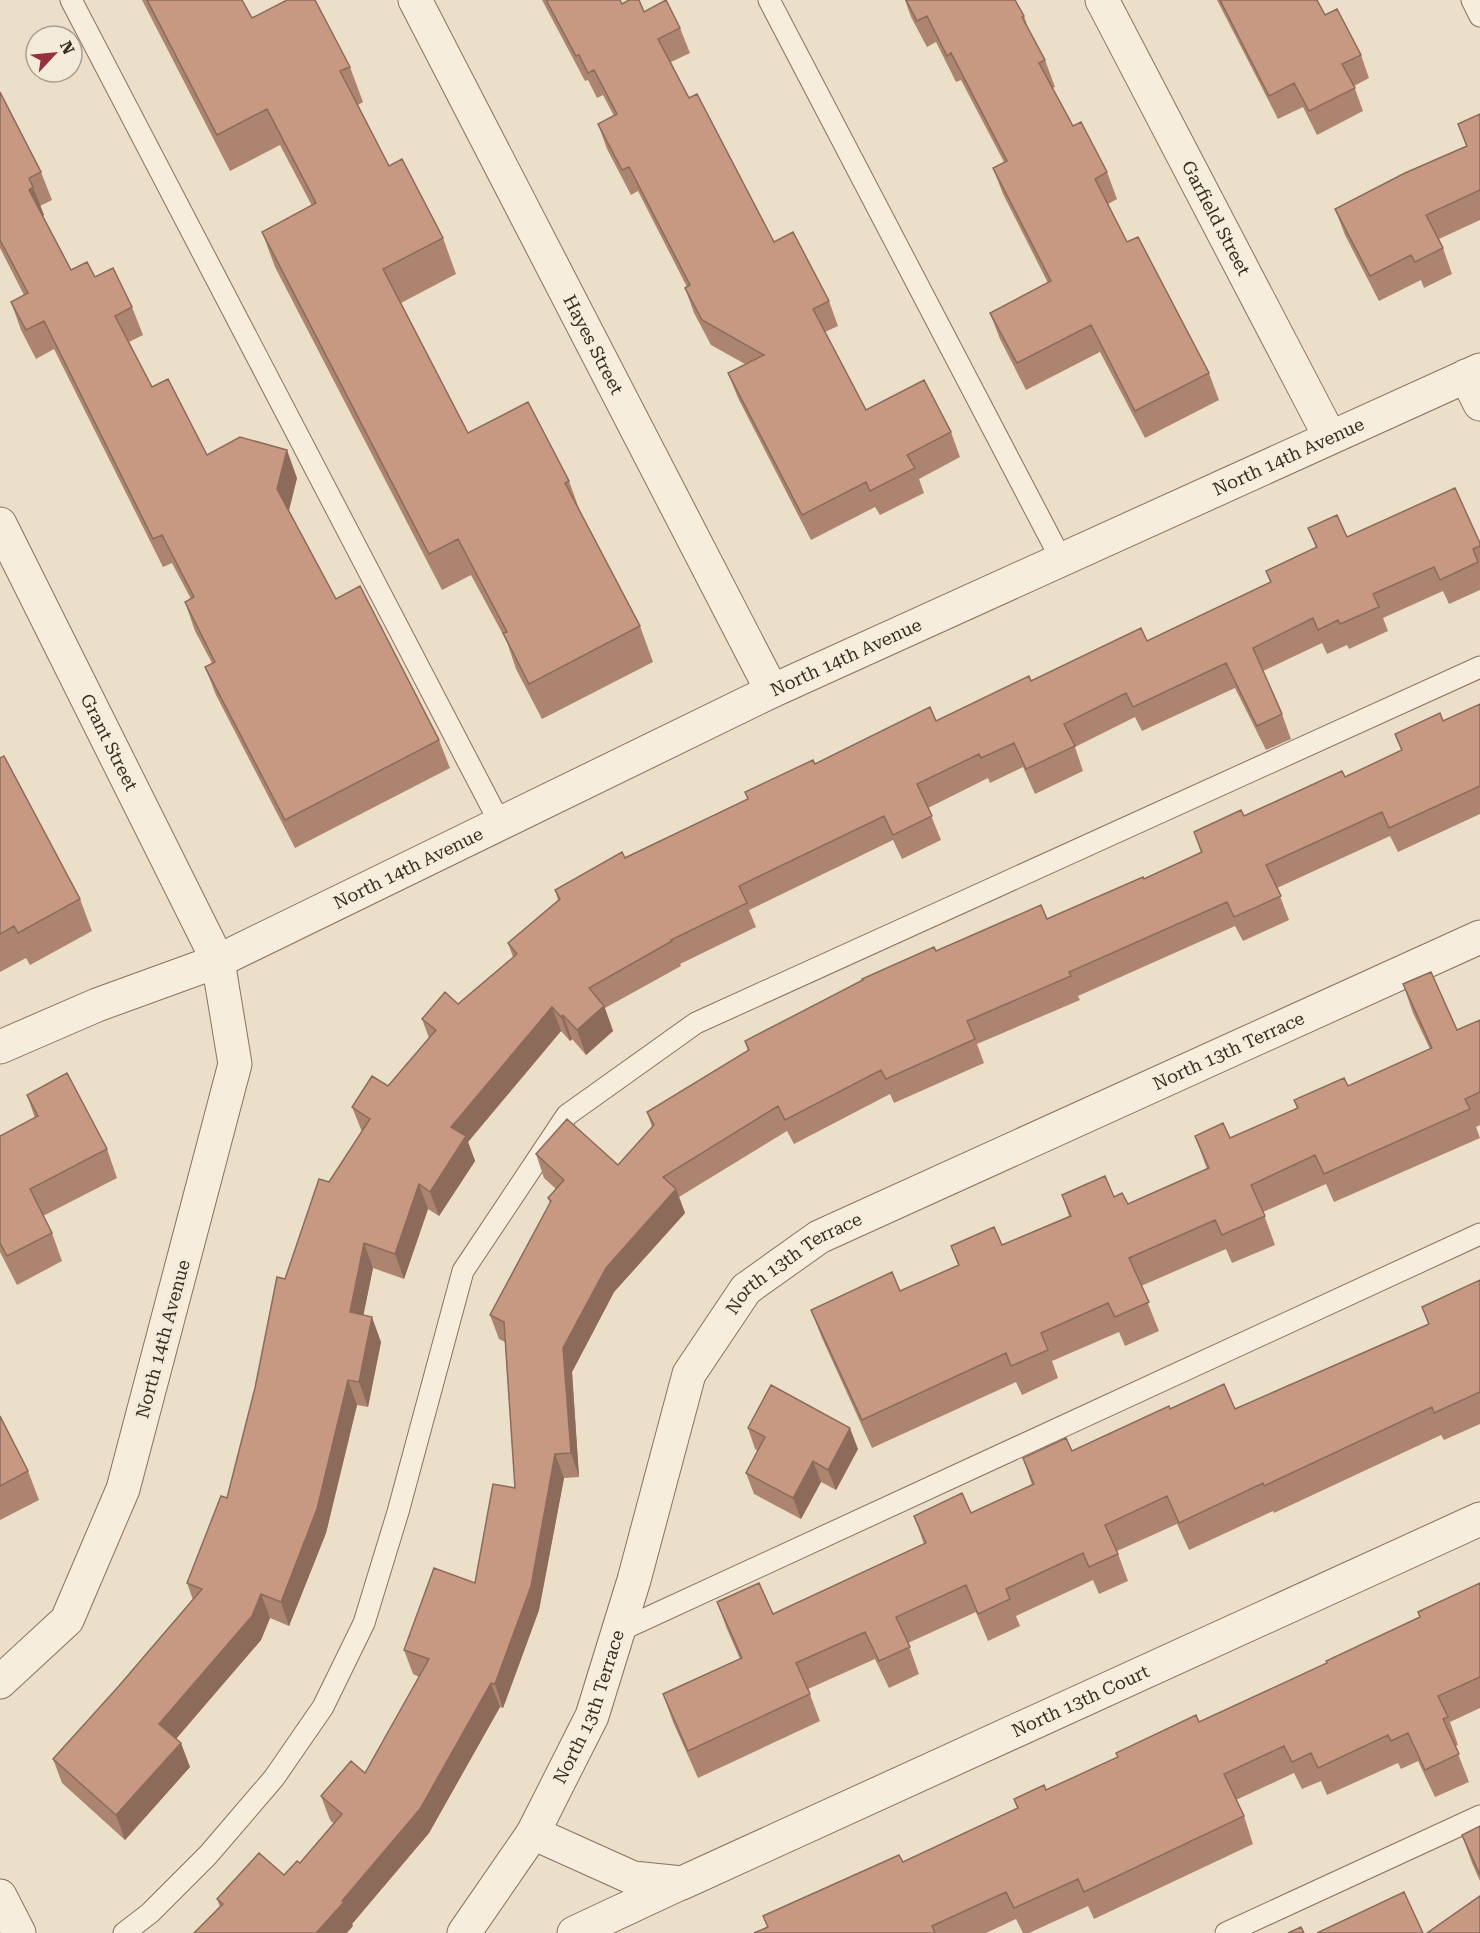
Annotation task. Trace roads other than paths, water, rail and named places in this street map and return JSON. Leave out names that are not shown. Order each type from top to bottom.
[{"type":"street","name":"Hayes Street","points":[[415,0],[772,691]]},
{"type":"street","name":"Garfield Street","points":[[1102,0],[1330,437]]},
{"type":"street","name":"North 14th Avenue","points":[[0,1047],[97,1005],[218,961],[772,691],[1330,437],[1475,383]]},
{"type":"street","name":"Grant Street","points":[[0,524],[218,961]]},
{"type":"street","name":"North 13th Terrace","points":[[464,1933],[533,1833],[592,1716],[634,1581],[689,1374],[746,1289],[819,1237],[1480,937]]},
{"type":"street","name":"North 14th Avenue","points":[[0,1682],[67,1620],[123,1489],[236,1064],[218,961]]},
{"type":"street","name":"North 13th Court","points":[[574,1933],[1480,1519]]},
{"type":"street","points":[[533,1833],[633,1878],[682,1883]]},
{"type":"street","points":[[0,1896],[20,1933]]},
{"type":"lane","points":[[71,0],[500,824]]},
{"type":"lane","points":[[769,0],[1061,559]]},
{"type":"lane","points":[[1472,0],[1480,16]]},
{"type":"lane","points":[[124,1933],[150,1914],[208,1856],[274,1778],[323,1707],[364,1623],[399,1512],[463,1271],[567,1115],[696,1023],[1480,667]]},
{"type":"lane","points":[[619,1631],[1480,1233]]},
{"type":"lane","points":[[1226,1933],[1480,1816]]}]
